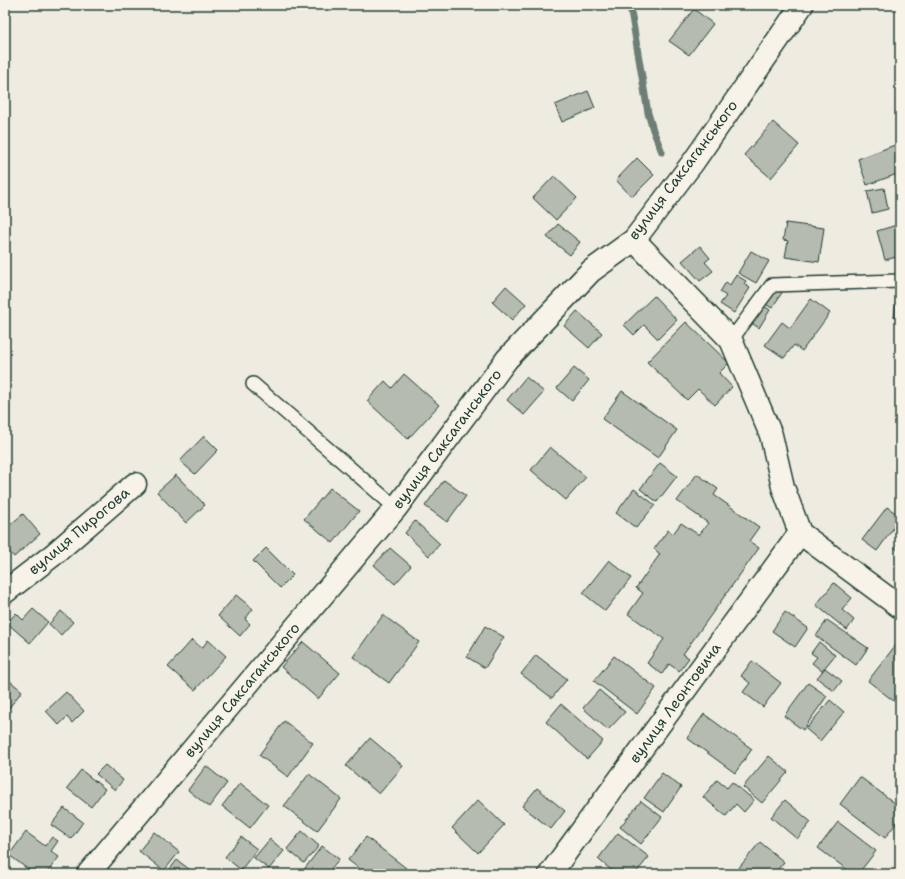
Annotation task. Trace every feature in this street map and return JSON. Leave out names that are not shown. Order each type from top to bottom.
[{"type":"street","name":"вулиця Саксаганського","points":[[88,874],[396,508],[507,358],[591,271],[634,240],[694,160],[802,5]]},
{"type":"street","points":[[634,240],[731,340],[771,435],[782,486],[800,533],[900,607]]},
{"type":"street","name":"вулиця Пирогова","points":[[5,592],[53,556],[135,484]]},
{"type":"street","name":"вулиця Леонтовича","points":[[550,874],[800,533]]},
{"type":"lane","points":[[731,340],[772,285],[900,281]]},
{"type":"lane","points":[[253,384],[396,508]]},
{"type":"building","points":[[694,9],[713,24],[689,55],[669,41]]},
{"type":"building","points":[[588,91],[595,108],[562,122],[555,105]]},
{"type":"building","points":[[773,122],[799,145],[771,178],[744,155]]},
{"type":"building","points":[[900,143],[900,173],[867,185],[858,159]]},
{"type":"building","points":[[637,158],[654,175],[632,197],[616,180]]},
{"type":"building","points":[[554,176],[577,198],[556,220],[533,198]]},
{"type":"building","points":[[884,188],[888,209],[872,213],[867,191]]},
{"type":"building","points":[[786,223],[824,228],[819,262],[785,257],[788,241],[783,240]]},
{"type":"building","points":[[558,224],[580,242],[570,255],[547,237]]},
{"type":"building","points":[[900,224],[900,256],[885,260],[877,231]]},
{"type":"building","points":[[700,246],[710,258],[705,262],[713,271],[700,281],[682,261]]},
{"type":"building","points":[[751,251],[769,261],[756,283],[738,273]]},
{"type":"building","points":[[736,275],[746,281],[744,284],[750,288],[734,313],[720,304],[726,296],[720,292],[726,282],[730,285]]},
{"type":"building","points":[[773,285],[783,291],[772,308],[762,302]]},
{"type":"building","points":[[506,286],[526,304],[512,320],[492,302]]},
{"type":"building","points":[[897,293],[900,293],[900,318],[894,317]]},
{"type":"building","points":[[654,296],[677,320],[658,339],[644,325],[634,335],[624,325]]},
{"type":"building","points":[[811,299],[830,313],[802,351],[794,345],[784,358],[765,345],[782,322],[790,328]]},
{"type":"building","points":[[762,305],[770,310],[759,328],[750,322]]},
{"type":"building","points":[[577,311],[602,333],[589,348],[564,326]]},
{"type":"building","points":[[686,322],[729,363],[719,373],[732,387],[715,405],[698,389],[687,400],[647,362]]},
{"type":"building","points":[[574,368],[589,380],[572,401],[557,388]]},
{"type":"building","points":[[404,374],[439,405],[408,439],[367,401],[385,381],[392,388]]},
{"type":"building","points":[[526,377],[544,392],[524,415],[507,400]]},
{"type":"building","points":[[622,391],[677,430],[658,458],[602,419]]},
{"type":"building","points":[[204,436],[218,450],[195,474],[180,461]]},
{"type":"building","points":[[550,447],[586,477],[566,500],[531,470]]},
{"type":"building","points":[[660,463],[677,476],[657,502],[640,489]]},
{"type":"building","points":[[697,474],[718,489],[714,495],[759,527],[749,541],[759,548],[683,654],[689,658],[679,671],[669,664],[662,674],[647,663],[664,639],[628,614],[643,593],[636,588],[660,554],[654,549],[668,530],[673,534],[681,523],[699,535],[708,523],[677,501]]},
{"type":"building","points":[[176,475],[205,505],[186,523],[157,492]]},
{"type":"building","points":[[444,480],[466,496],[447,522],[425,506]]},
{"type":"building","points":[[330,488],[359,511],[333,543],[304,519]]},
{"type":"building","points":[[634,489],[655,505],[636,528],[616,513]]},
{"type":"building","points":[[887,507],[900,516],[900,519],[877,551],[862,540]]},
{"type":"building","points":[[23,514],[40,534],[14,557],[5,547],[5,529]]},
{"type":"building","points":[[415,521],[440,544],[429,556],[405,533]]},
{"type":"building","points":[[900,542],[900,552],[895,548]]},
{"type":"building","points":[[266,548],[293,575],[280,588],[253,561]]},
{"type":"building","points":[[390,548],[411,566],[395,584],[374,565]]},
{"type":"building","points":[[609,560],[631,578],[605,611],[583,593]]},
{"type":"building","points":[[834,583],[852,598],[842,610],[854,620],[847,630],[816,605]]},
{"type":"building","points":[[236,595],[253,609],[245,619],[250,624],[240,636],[218,616]]},
{"type":"building","points":[[33,609],[48,622],[30,643],[7,623],[16,613],[23,620]]},
{"type":"building","points":[[61,611],[73,622],[61,635],[49,624]]},
{"type":"building","points":[[785,612],[808,628],[795,647],[772,631]]},
{"type":"building","points":[[383,615],[419,642],[389,683],[353,657]]},
{"type":"building","points":[[827,620],[868,648],[856,665],[816,636]]},
{"type":"building","points":[[485,626],[504,637],[485,668],[467,657]]},
{"type":"building","points":[[192,640],[202,648],[208,640],[226,656],[195,690],[168,667]]},
{"type":"building","points":[[303,642],[340,673],[318,699],[281,667]]},
{"type":"building","points":[[819,642],[835,655],[822,671],[812,663],[817,657],[811,653]]},
{"type":"building","points":[[898,642],[900,643],[900,696],[895,702],[868,681]]},
{"type":"building","points":[[536,655],[567,679],[552,698],[521,674]]},
{"type":"building","points":[[614,656],[656,688],[637,714],[594,681]]},
{"type":"building","points":[[752,661],[781,683],[763,707],[743,692],[750,683],[741,676]]},
{"type":"building","points":[[825,668],[842,681],[834,691],[817,678]]},
{"type":"building","points":[[5,677],[22,691],[5,713]]},
{"type":"building","points":[[808,683],[827,696],[803,730],[784,716]]},
{"type":"building","points":[[599,690],[625,712],[608,730],[583,708]]},
{"type":"building","points":[[66,692],[84,711],[72,723],[67,717],[59,725],[46,711]]},
{"type":"building","points":[[830,700],[844,712],[820,741],[806,729]]},
{"type":"building","points":[[561,704],[603,741],[587,759],[546,722]]},
{"type":"building","points":[[704,714],[752,749],[735,773],[687,738]]},
{"type":"building","points":[[284,721],[313,743],[288,777],[259,755]]},
{"type":"building","points":[[370,738],[403,766],[379,794],[346,766]]},
{"type":"building","points":[[769,756],[788,772],[762,803],[743,787]]},
{"type":"building","points":[[105,765],[123,780],[115,790],[96,774]]},
{"type":"building","points":[[206,766],[227,783],[209,807],[188,790]]},
{"type":"building","points":[[81,770],[105,789],[91,807],[67,788]]},
{"type":"building","points":[[662,773],[681,787],[664,812],[644,798]]},
{"type":"building","points":[[309,774],[341,799],[317,831],[284,806]]},
{"type":"building","points":[[860,777],[900,807],[900,818],[885,838],[840,804]]},
{"type":"building","points":[[717,780],[727,788],[732,782],[754,800],[744,812],[736,804],[726,816],[703,797]]},
{"type":"building","points":[[240,783],[268,805],[250,828],[222,806]]},
{"type":"building","points":[[537,788],[565,811],[551,829],[522,806]]},
{"type":"building","points":[[478,800],[504,825],[478,853],[452,828]]},
{"type":"building","points":[[785,800],[811,822],[797,839],[771,817]]},
{"type":"building","points":[[641,801],[662,817],[641,844],[620,827]]},
{"type":"building","points":[[64,808],[83,822],[71,839],[51,825]]},
{"type":"building","points":[[838,822],[876,851],[858,874],[853,874],[818,848]]},
{"type":"building","points":[[302,831],[319,846],[304,863],[287,849]]},
{"type":"building","points":[[26,832],[45,846],[52,837],[58,841],[51,851],[59,857],[46,874],[34,874],[9,855]]},
{"type":"building","points":[[154,832],[179,852],[164,871],[139,851]]},
{"type":"building","points":[[618,833],[649,857],[635,874],[616,874],[598,859]]},
{"type":"building","points":[[241,837],[257,849],[241,870],[225,857]]},
{"type":"building","points":[[366,837],[406,868],[401,874],[366,874],[348,860]]},
{"type":"building","points":[[270,839],[284,851],[269,869],[254,858]]},
{"type":"building","points":[[760,842],[784,862],[774,874],[741,874],[737,870]]},
{"type":"building","points":[[322,846],[339,859],[327,874],[305,874],[302,872]]},
{"type":"building","points":[[177,860],[193,872],[191,874],[166,874]]},
{"type":"waterway","points":[[630,5],[648,113],[662,152]]}]
